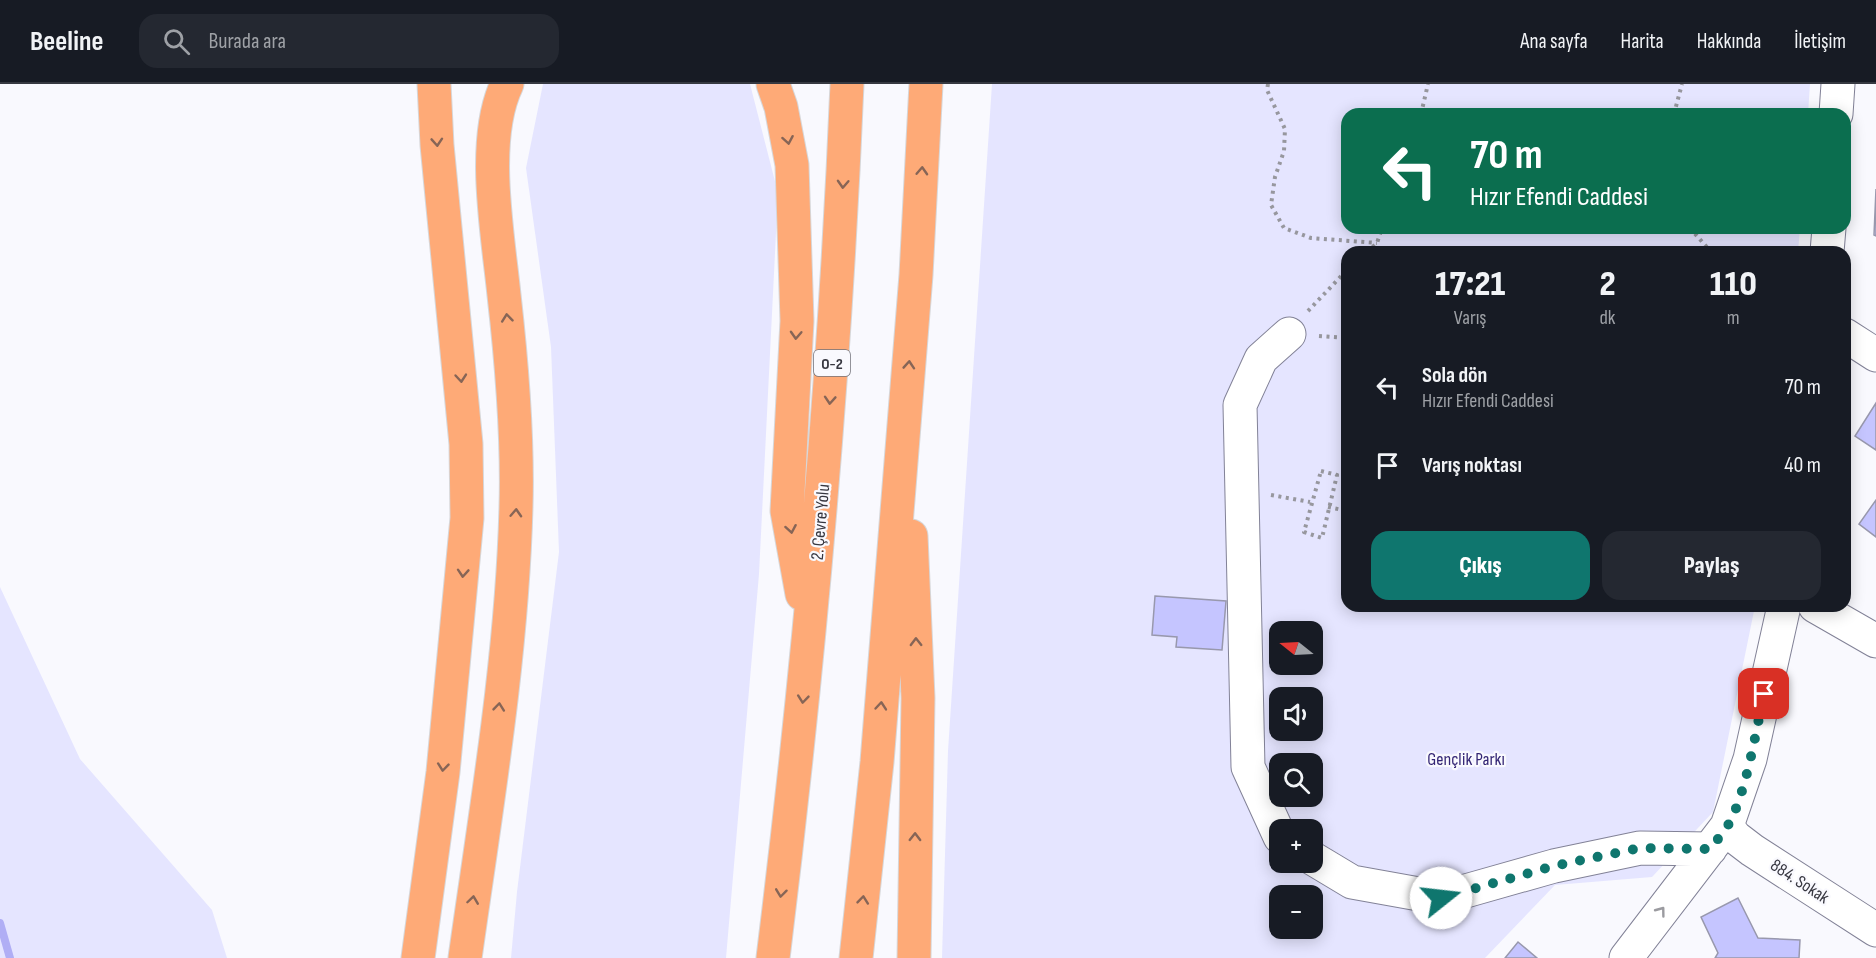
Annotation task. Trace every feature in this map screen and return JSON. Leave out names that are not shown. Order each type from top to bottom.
[{"type":"highway","points":[[418,958],[443,772],[467,518],[466,444],[437,145],[434,84]]},
{"type":"highway","points":[[465,958],[499,704],[516,507],[513,382],[496,214],[493,145],[507,84]]},
{"type":"highway","points":[[773,84],[781,107],[792,165],[797,321],[788,511],[810,641]]},
{"type":"highway","name":"2. Çevre Yolu","points":[[773,958],[810,641],[829,410],[847,84]]},
{"type":"highway","points":[[856,958],[877,762],[904,423],[926,84]]},
{"type":"highway","points":[[904,423],[915,594],[918,698],[914,958]]},
{"type":"street","points":[[1836,108],[1838,84]]},
{"type":"street","points":[[1272,819],[1248,767],[1240,405],[1262,359],[1289,334]]},
{"type":"street","points":[[1851,339],[1876,355]]},
{"type":"street","points":[[1626,958],[1719,838],[1750,759],[1783,612]]},
{"type":"street","points":[[1825,612],[1876,641]]},
{"type":"street","name":"884. Sokak","points":[[1719,838],[1735,837],[1876,930]]},
{"type":"street","points":[[1323,865],[1352,882],[1441,898],[1554,866],[1640,848],[1719,838]]},
{"type":"path","points":[[1268,84],[1267,90],[1285,129],[1284,151],[1275,177],[1271,205],[1284,228],[1311,238],[1377,243]]},
{"type":"path","points":[[1422,108],[1428,84]]},
{"type":"path","points":[[1676,108],[1682,84]]},
{"type":"path","points":[[1374,246],[1380,234]]},
{"type":"path","points":[[1695,234],[1706,246]]},
{"type":"path","points":[[1289,334],[1341,275]]},
{"type":"path","points":[[1321,471],[1337,475],[1328,507],[1322,538],[1304,532],[1321,471]]},
{"type":"path","points":[[1328,507],[1341,510]]},
{"type":"green space","points":[[543,84],[750,84],[778,193],[759,574],[726,958],[511,958],[559,552],[551,347],[526,168]]},
{"type":"green space","name":"Gençlik Parkı","points":[[992,84],[1810,84],[1808,108],[1341,108],[1341,234],[1800,234],[1798,246],[1341,246],[1341,612],[1754,612],[1713,812],[1652,877],[1555,885],[1485,958],[942,958],[948,751]]},
{"type":"green space","points":[[0,587],[80,759],[212,910],[227,958],[0,958]]},
{"type":"building","points":[[1876,189],[1876,236],[1874,235]]},
{"type":"building","points":[[1876,403],[1876,450],[1855,436]]},
{"type":"building","points":[[1876,500],[1876,537],[1859,524]]},
{"type":"building","points":[[1155,596],[1226,601],[1222,650],[1176,647],[1177,637],[1152,635]]},
{"type":"building","points":[[1738,898],[1758,938],[1800,940],[1799,958],[1715,958],[1718,953],[1701,917]]},
{"type":"building","points":[[1518,942],[1537,958],[1505,958]]},
{"type":"waterway","points":[[0,923],[10,958]]},
{"type":"route","points":[[1441,898],[1554,866],[1640,848],[1710,849],[1727,826],[1734,808],[1750,759],[1764,694]]}]
